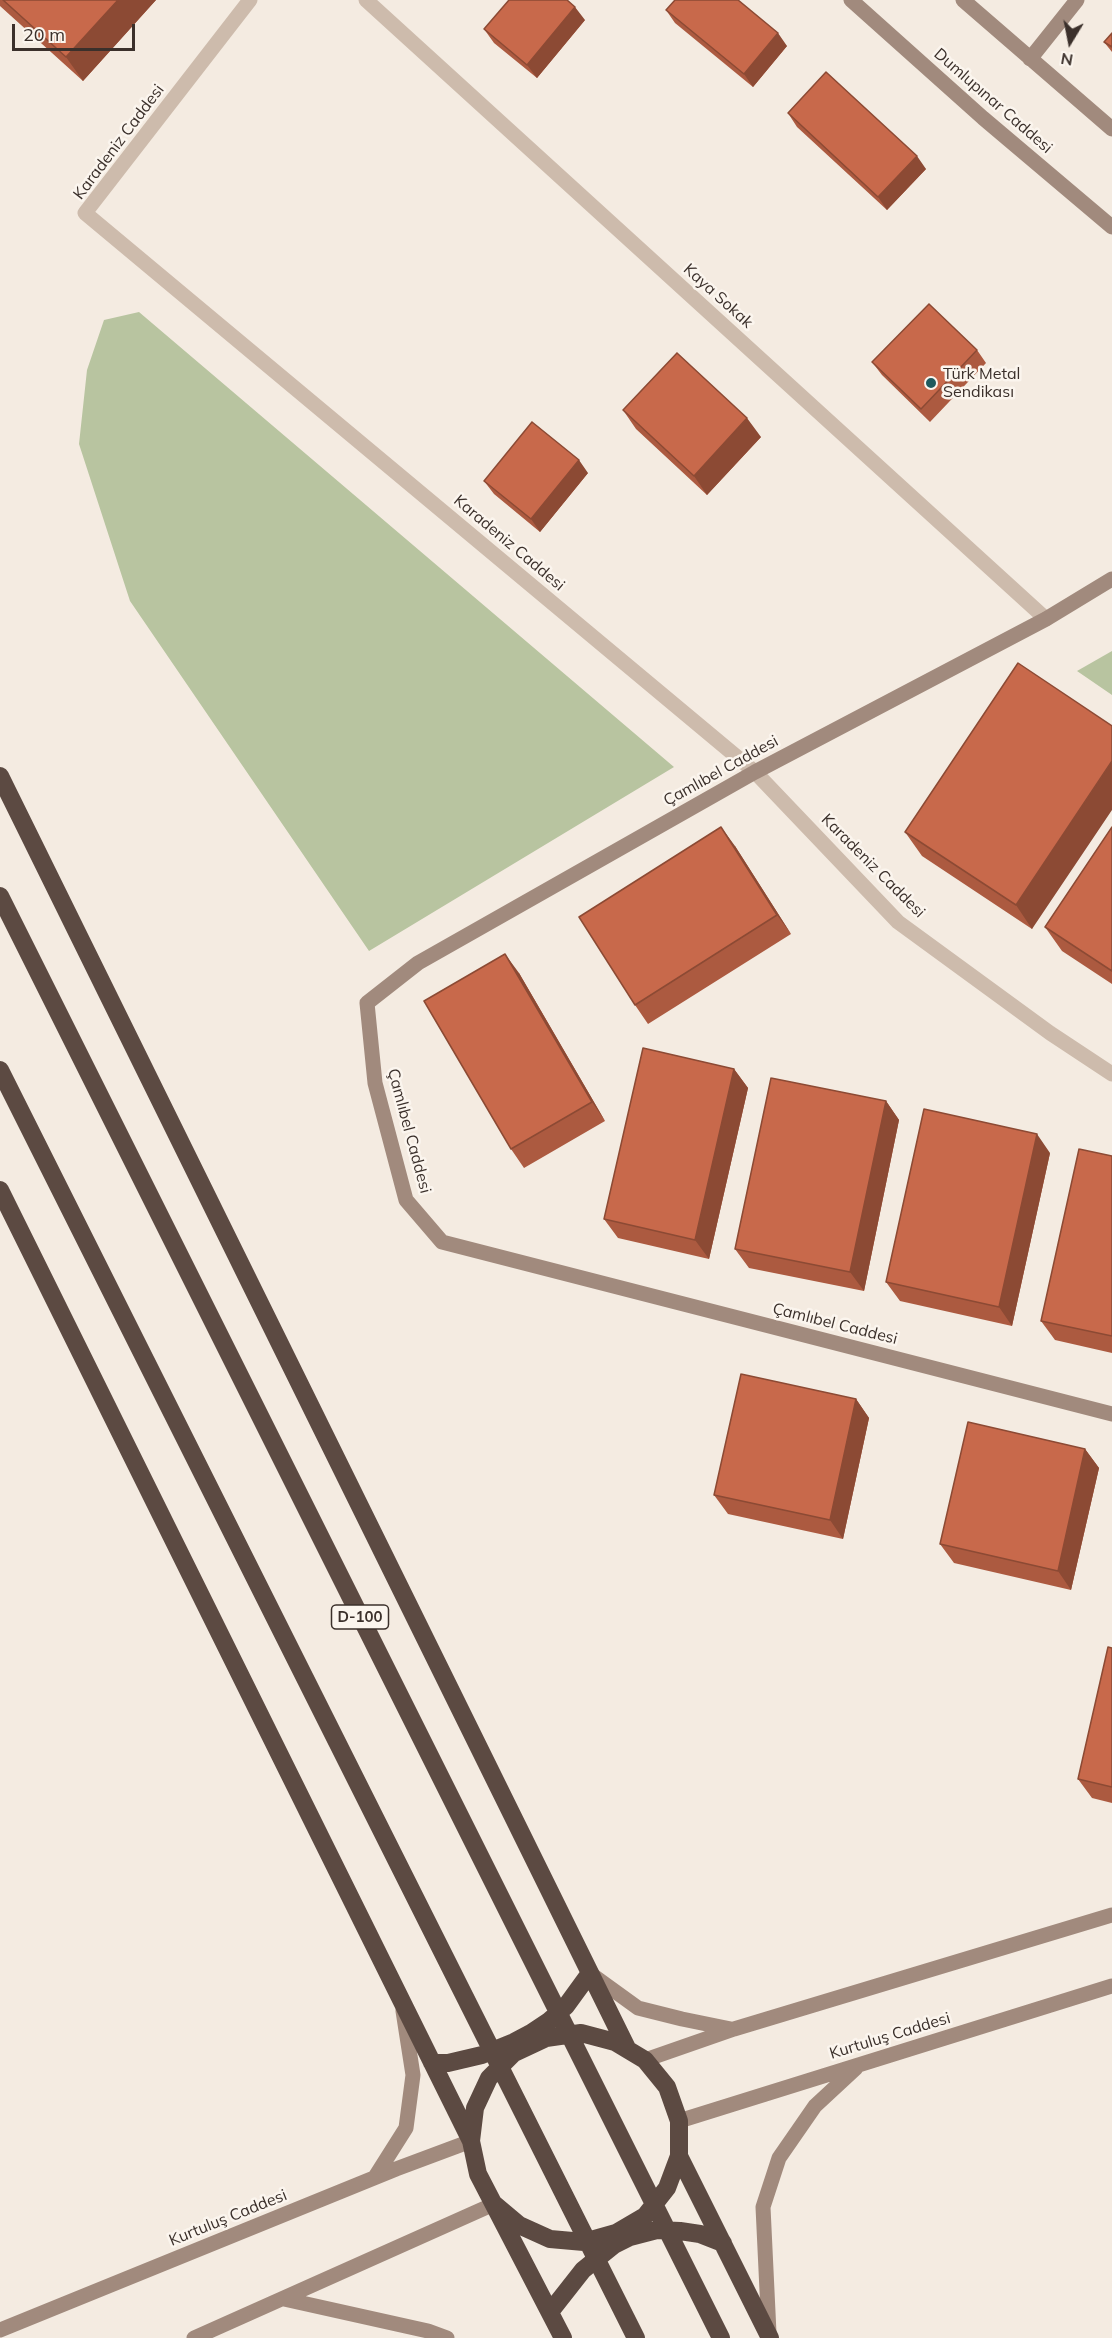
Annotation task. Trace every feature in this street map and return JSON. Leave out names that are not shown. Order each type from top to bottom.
[{"type":"highway","points":[[0,776],[627,2048]]},
{"type":"highway","name":"D-100","points":[[0,896],[721,2338]]},
{"type":"highway","points":[[0,1070],[636,2338]]},
{"type":"highway","points":[[0,1190],[471,2141],[478,2174],[563,2338]]},
{"type":"highway","points":[[432,2062],[463,2060],[482,2055],[531,2033],[549,2022],[566,2006],[590,1973]]},
{"type":"highway","points":[[471,2141],[475,2108],[489,2078],[514,2053],[546,2038],[581,2033],[615,2042],[645,2060],[667,2087],[679,2121],[679,2156],[667,2188],[645,2216],[616,2234],[584,2241],[550,2239],[519,2225],[494,2204]]},
{"type":"highway","points":[[679,2156],[770,2337]]},
{"type":"highway","points":[[550,2312],[583,2270],[614,2245],[630,2237],[657,2230],[680,2231],[700,2234],[723,2243]]},
{"type":"street","name":"Karadeniz Caddesi","points":[[250,0],[86,213],[755,772],[898,922],[1050,1033],[1112,1074]]},
{"type":"street","name":"Kaya Sokak","points":[[366,0],[1047,619]]},
{"type":"street","name":"Dumlupınar Caddesi","points":[[851,0],[983,118],[1112,227]]},
{"type":"street","points":[[963,0],[1112,129]]},
{"type":"street","points":[[1030,59],[1077,0]]},
{"type":"street","name":"Çamlıbel Caddesi","points":[[1112,579],[1047,619],[755,772],[418,963],[367,1003],[375,1083],[406,1200],[442,1242],[1112,1414]]},
{"type":"street","points":[[645,2060],[734,2029],[1112,1915]]},
{"type":"street","points":[[590,1973],[638,2008],[734,2029]]},
{"type":"street","name":"Kurtuluş Caddesi","points":[[679,2121],[1112,1986]]},
{"type":"street","points":[[375,2177],[406,2128],[413,2075],[402,2002]]},
{"type":"street","points":[[770,2337],[763,2207],[766,2197],[779,2158],[814,2106],[860,2065]]},
{"type":"street","name":"Kurtuluş Caddesi","points":[[0,2330],[375,2177],[471,2141]]},
{"type":"street","points":[[194,2338],[494,2204]]},
{"type":"street","points":[[284,2299],[428,2331],[447,2338]]},
{"type":"green space","points":[[139,312],[674,767],[369,951],[130,601],[79,444],[87,370],[104,320]]},
{"type":"green space","points":[[1112,651],[1112,695],[1077,671]]},
{"type":"building","points":[[3,0],[118,0],[66,57]]},
{"type":"building","points":[[509,0],[567,0],[575,7],[527,65],[484,29]]},
{"type":"building","points":[[675,0],[738,0],[778,33],[744,74],[666,10]]},
{"type":"building","points":[[1112,33],[1112,47],[1104,42]]},
{"type":"building","points":[[826,72],[917,156],[878,197],[788,113]]},
{"type":"building","points":[[929,304],[977,350],[921,409],[872,362]]},
{"type":"building","points":[[677,353],[747,418],[694,476],[623,410]]},
{"type":"building","points":[[532,422],[579,460],[531,519],[484,481]]},
{"type":"building","points":[[1018,663],[1112,726],[1112,761],[1016,905],[905,832]]},
{"type":"building","points":[[721,827],[777,915],[635,1005],[579,917]]},
{"type":"building","points":[[1112,827],[1112,971],[1045,927]]},
{"type":"building","points":[[505,954],[592,1102],[511,1149],[424,1001]]},
{"type":"building","points":[[643,1048],[734,1069],[695,1240],[604,1219]]},
{"type":"building","points":[[771,1078],[886,1101],[850,1272],[735,1249]]},
{"type":"building","points":[[924,1109],[1037,1134],[999,1307],[886,1282]]},
{"type":"building","points":[[1079,1149],[1112,1156],[1112,1336],[1041,1321]]},
{"type":"building","points":[[741,1374],[856,1399],[830,1520],[714,1495]]},
{"type":"building","points":[[968,1422],[1085,1449],[1058,1571],[940,1544]]},
{"type":"building","points":[[1108,1647],[1112,1648],[1112,1787],[1078,1779]]},
{"type":"place","name":"Türk Metal Sendikası","points":[[931,383]]}]
